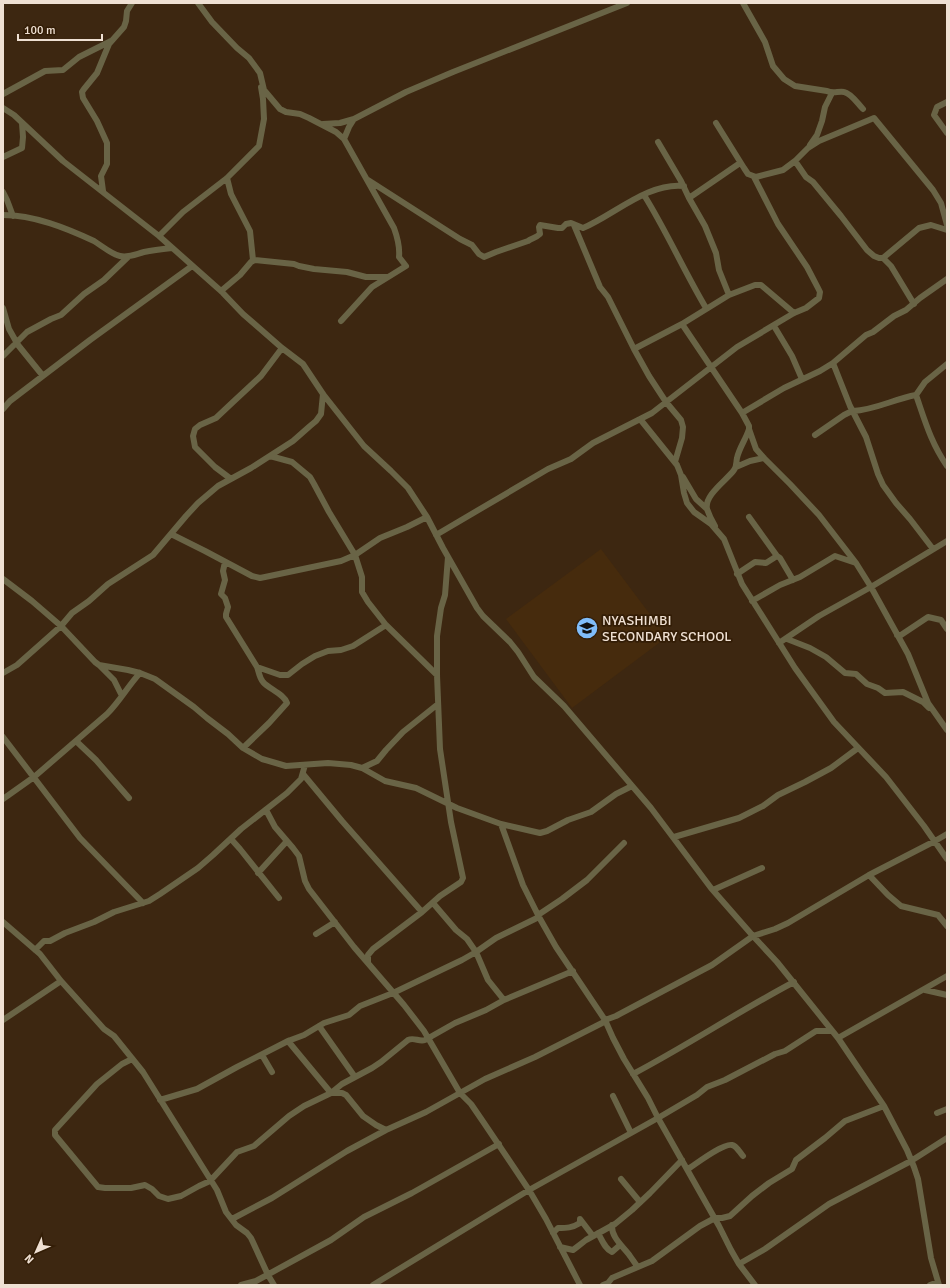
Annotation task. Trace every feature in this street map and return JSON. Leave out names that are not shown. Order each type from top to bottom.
[{"type":"street","points":[[103,191],[101,176],[107,164],[107,143],[97,121],[83,98],[82,92],[97,73],[106,51],[124,27],[128,11],[132,3]]},
{"type":"street","points":[[198,3],[212,22],[237,48],[249,58],[258,71],[264,90],[280,109],[291,114],[303,115],[323,124],[344,139],[394,228],[400,249],[399,257],[406,266],[372,287],[341,321]]},
{"type":"street","points":[[323,124],[354,120],[406,92],[440,77],[627,3]]},
{"type":"street","points":[[743,3],[765,42],[773,66],[784,79],[795,86],[832,93],[843,92],[848,94],[864,109]]},
{"type":"street","points":[[3,94],[45,71],[63,70],[79,57],[113,40]]},
{"type":"street","points":[[159,236],[183,212],[227,178],[259,146],[264,119],[263,99],[258,71]]},
{"type":"street","points":[[716,123],[748,174],[754,177],[760,177],[783,170],[808,148],[817,136],[825,107],[832,93]]},
{"type":"street","points":[[947,102],[937,107],[934,115],[947,133]]},
{"type":"street","points":[[3,108],[22,123],[59,157],[159,236],[221,291],[242,314],[303,364],[364,446],[391,470],[408,488],[428,517],[436,535],[483,616],[510,642],[534,678],[564,706],[674,837],[690,861],[713,890],[794,982],[838,1038],[884,1106],[911,1161],[918,1179],[931,1258],[939,1283],[930,1285]]},
{"type":"street","points":[[808,148],[834,134],[874,118],[933,190],[941,203],[947,225]]},
{"type":"street","points":[[344,139],[354,120]]},
{"type":"street","points":[[3,157],[22,148],[22,123]]},
{"type":"street","points":[[658,142],[684,186],[705,226],[716,253],[719,270],[729,295]]},
{"type":"street","points":[[795,161],[806,177],[813,182],[841,216],[863,246],[874,256],[883,258],[891,266],[914,304]]},
{"type":"street","points":[[689,198],[740,163]]},
{"type":"street","points":[[436,535],[548,469],[571,459],[593,442],[652,413],[737,347],[794,313],[806,308],[819,298],[820,292],[807,267],[778,224],[754,177]]},
{"type":"street","points":[[221,291],[240,275],[253,260],[250,231],[231,194],[227,178]]},
{"type":"street","points":[[366,180],[472,245],[479,254],[484,257],[538,236],[540,234],[540,225],[562,228],[566,224],[571,223],[584,228],[658,188],[676,185],[684,186]]},
{"type":"street","points":[[3,192],[13,216]]},
{"type":"street","points":[[644,195],[658,218],[706,308]]},
{"type":"street","points":[[3,215],[33,219],[59,227],[96,242],[119,256],[128,257],[143,252],[172,248]]},
{"type":"street","points":[[574,225],[600,287],[608,297],[634,349],[666,402],[681,420],[683,427],[682,438],[675,462]]},
{"type":"street","points":[[883,258],[919,228],[931,225],[947,230]]},
{"type":"street","points":[[3,356],[32,329],[61,315],[84,294],[104,280],[128,257]]},
{"type":"street","points":[[253,260],[294,264],[314,269],[347,272],[366,277],[388,277]]},
{"type":"street","points":[[3,409],[10,401],[90,340],[192,266]]},
{"type":"street","points":[[742,413],[833,363],[866,335],[873,332],[894,316],[906,310],[947,279]]},
{"type":"street","points":[[634,349],[693,318],[706,308],[729,295],[755,285],[761,285],[794,313]]},
{"type":"street","points":[[3,308],[9,329],[16,343],[43,376]]},
{"type":"street","points":[[682,324],[742,413],[749,426],[756,449],[819,515],[856,562],[908,654],[926,697],[947,730]]},
{"type":"street","points":[[774,326],[792,356],[802,379]]},
{"type":"street","points":[[230,479],[215,467],[195,447],[193,436],[195,429],[200,425],[216,418],[261,376],[282,348]]},
{"type":"street","points":[[833,363],[852,411],[866,437],[883,485],[933,549]]},
{"type":"street","points":[[815,435],[852,411],[866,410],[904,397],[916,395],[925,382],[947,364]]},
{"type":"street","points":[[3,673],[17,664],[61,626],[72,613],[89,601],[108,584],[153,555],[198,503],[218,486],[247,471],[293,441],[316,421],[321,414],[324,394]]},
{"type":"street","points":[[916,395],[932,441],[938,454],[947,466]]},
{"type":"street","points":[[640,419],[680,470],[687,503],[694,512],[711,524],[724,538],[742,584],[795,668],[830,716],[858,748],[884,774],[947,859]]},
{"type":"street","points":[[736,467],[740,448],[749,429]]},
{"type":"street","points":[[270,456],[292,462],[310,477],[355,555],[362,577],[362,590],[368,602],[386,625],[437,675]]},
{"type":"street","points":[[707,509],[710,496],[736,467],[750,461],[764,458]]},
{"type":"street","points":[[681,475],[696,499],[707,509],[717,530]]},
{"type":"street","points":[[171,534],[252,576],[260,578],[341,561],[355,555],[380,538],[428,517]]},
{"type":"street","points":[[749,517],[780,558],[793,580]]},
{"type":"street","points":[[779,643],[820,616],[947,541]]},
{"type":"street","points":[[368,962],[368,956],[373,949],[422,912],[440,896],[461,882],[463,878],[448,803],[440,749],[436,636],[445,595],[448,556]]},
{"type":"street","points":[[737,574],[755,562],[766,563],[777,556]]},
{"type":"street","points":[[752,601],[835,556],[856,562]]},
{"type":"street","points":[[225,562],[223,571],[225,580],[221,594],[225,598],[228,607],[226,617],[257,667],[262,681],[287,703],[270,723],[243,748]]},
{"type":"street","points":[[3,579],[61,626],[114,680],[122,696]]},
{"type":"street","points":[[897,636],[901,635],[928,617],[941,620],[947,629]]},
{"type":"street","points":[[257,667],[280,675],[288,675],[315,656],[328,651],[342,650],[353,646],[386,625]]},
{"type":"street","points":[[787,639],[810,648],[826,657],[844,673],[856,674],[867,684],[878,688],[885,693],[903,692],[923,702],[935,712]]},
{"type":"street","points":[[99,665],[140,673],[155,679],[180,696],[228,734],[243,748],[262,760],[286,766],[328,763],[351,765],[362,768],[385,781],[416,788],[448,803],[501,824],[536,833],[543,833],[568,820],[593,811],[616,794],[632,786]]},
{"type":"street","points":[[3,799],[34,776],[116,705],[140,673]]},
{"type":"street","points":[[362,768],[377,761],[403,732],[438,704]]},
{"type":"street","points":[[3,737],[80,838],[143,902]]},
{"type":"street","points":[[76,741],[96,760],[129,798]]},
{"type":"street","points":[[674,837],[739,818],[763,806],[778,795],[831,768],[858,748]]},
{"type":"street","points":[[35,950],[44,941],[50,941],[114,912],[149,901],[198,868],[241,829],[294,786],[301,779],[305,765]]},
{"type":"street","points":[[303,774],[422,912]]},
{"type":"street","points":[[266,810],[275,827],[294,848],[299,856],[309,889],[404,1006],[428,1038],[460,1093],[471,1104],[499,1144],[529,1190],[580,1285]]},
{"type":"street","points":[[501,824],[523,885],[538,916],[556,947],[605,1020],[620,1052],[688,1169],[739,1264],[755,1285]]},
{"type":"street","points":[[232,1218],[272,1198],[347,1151],[386,1130],[426,1112],[485,1079],[536,1057],[712,966],[753,936],[775,929],[869,875],[947,834]]},
{"type":"street","points":[[230,839],[279,898]]},
{"type":"street","points":[[258,873],[287,841]]},
{"type":"street","points":[[160,1100],[197,1088],[288,1041],[304,1035],[324,1023],[349,1014],[360,1006],[393,993],[476,952],[496,938],[538,916],[562,899],[587,880],[624,842]]},
{"type":"street","points":[[713,890],[762,868]]},
{"type":"street","points":[[869,875],[901,906],[938,916],[947,926]]},
{"type":"street","points":[[433,903],[456,930],[468,939],[476,952],[488,980],[504,1000]]},
{"type":"street","points":[[3,922],[35,950],[104,1029],[114,1036],[143,1072],[220,1197],[222,1206],[236,1224],[251,1238],[274,1285]]},
{"type":"street","points":[[316,934],[335,922]]},
{"type":"street","points":[[132,1059],[122,1064],[97,1084],[55,1130],[55,1135],[98,1186],[105,1188],[131,1188],[144,1185],[152,1189],[159,1196],[168,1198],[181,1196],[210,1181],[237,1152],[254,1146],[289,1116],[304,1106],[331,1093],[342,1084],[381,1062],[408,1040],[412,1038],[422,1041],[455,1023],[486,1010],[504,1000],[572,971]]},
{"type":"street","points":[[838,1038],[925,990],[947,976]]},
{"type":"street","points":[[3,1020],[61,981]]},
{"type":"street","points":[[633,1074],[675,1052],[730,1018],[794,982]]},
{"type":"street","points":[[925,990],[947,995]]},
{"type":"street","points":[[319,1026],[355,1077]]},
{"type":"street","points":[[374,1285],[529,1190],[658,1118],[697,1095],[707,1087],[725,1080],[766,1058],[785,1051],[816,1031],[832,1031]]},
{"type":"street","points":[[288,1041],[331,1093]]},
{"type":"street","points":[[262,1055],[272,1072]]},
{"type":"street","points":[[331,1093],[342,1093],[346,1095],[363,1116],[376,1126],[386,1130]]},
{"type":"street","points":[[613,1096],[631,1133]]},
{"type":"street","points":[[603,1285],[608,1283],[612,1278],[652,1261],[700,1226],[715,1218],[730,1216],[769,1183],[792,1169],[796,1160],[845,1121],[884,1106]]},
{"type":"street","points":[[938,1113],[947,1109]]},
{"type":"street","points":[[739,1264],[765,1249],[829,1204],[911,1161],[947,1138]]},
{"type":"street","points":[[241,1285],[256,1282],[331,1240],[364,1217],[412,1193],[499,1144]]},
{"type":"street","points":[[688,1169],[728,1145],[733,1145],[736,1147],[743,1156]]},
{"type":"street","points":[[560,1247],[573,1250],[578,1248],[596,1234],[612,1225],[632,1210],[682,1160]]},
{"type":"street","points":[[621,1179],[640,1202]]},
{"type":"street","points":[[553,1233],[558,1228],[568,1228],[580,1223],[580,1219],[596,1234],[610,1252],[620,1245]]},
{"type":"street","points":[[612,1225],[612,1231],[620,1245],[638,1267]]},
{"type":"shaded area","name":"NYASHIMBI SECONDARY SCHOOL","points":[[601,549],[667,637],[572,708],[506,619]]},
{"type":"place","name":"NYASHIMBI SECONDARY SCHOOL","points":[[587,628]]}]
